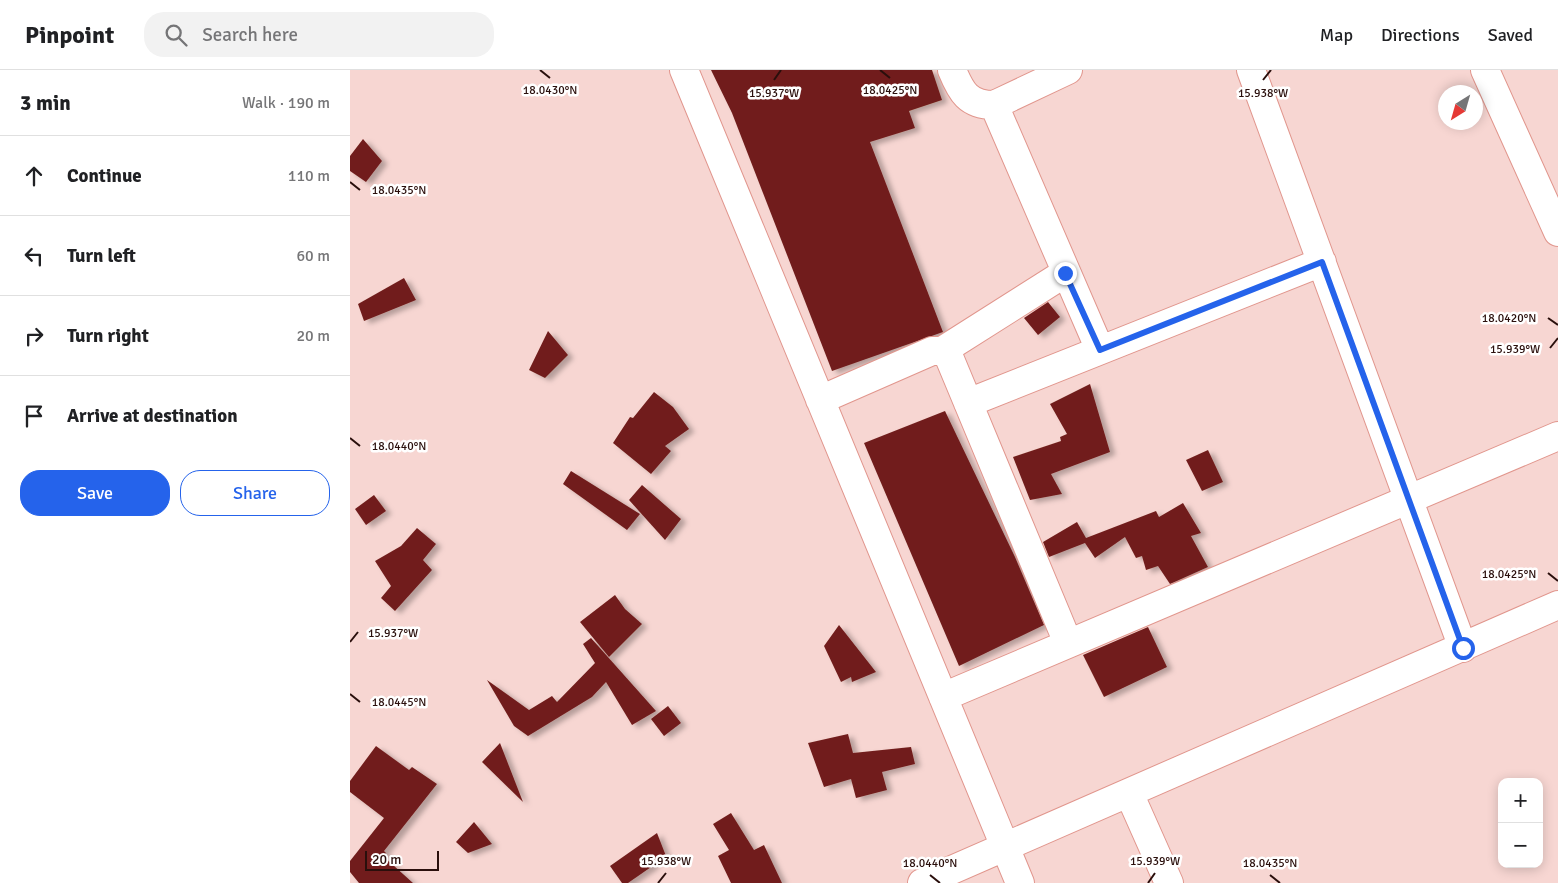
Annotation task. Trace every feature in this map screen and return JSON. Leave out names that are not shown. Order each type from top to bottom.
[{"type":"street","points":[[684,70],[1020,883]]},
{"type":"street","points":[[952,70],[959,87],[970,99],[982,105],[994,105],[1068,70]]},
{"type":"street","points":[[1251,70],[1463,648]]},
{"type":"street","points":[[1485,70],[1558,232]]},
{"type":"street","points":[[994,105],[1065,273],[1100,350]]},
{"type":"street","points":[[968,403],[1322,262]]},
{"type":"street","points":[[820,400],[932,351],[942,351],[1065,273]]},
{"type":"street","points":[[942,351],[949,357],[1068,643]]},
{"type":"street","points":[[943,697],[1558,436]]},
{"type":"street","points":[[922,883],[1558,606]]},
{"type":"street","points":[[1129,793],[1169,883]]},
{"type":"building","points":[[711,70],[932,70],[942,100],[909,111],[915,128],[870,142],[943,332],[832,371],[732,113]]},
{"type":"building","points":[[363,139],[382,161],[366,182],[350,171],[350,156]]},
{"type":"building","points":[[404,278],[416,300],[364,321],[358,304]]},
{"type":"building","points":[[1048,302],[1060,317],[1038,335],[1024,318]]},
{"type":"building","points":[[548,331],[568,355],[545,378],[529,370]]},
{"type":"building","points":[[1090,384],[1110,452],[1051,474],[1062,494],[1030,500],[1013,457],[1061,441],[1060,437],[1067,434],[1050,404]]},
{"type":"building","points":[[654,392],[673,407],[689,429],[665,446],[671,451],[651,474],[613,443],[630,417],[633,418]]},
{"type":"building","points":[[945,411],[1015,557],[1044,625],[959,666],[864,443]]},
{"type":"building","points":[[1208,450],[1223,482],[1202,491],[1186,460]]},
{"type":"building","points":[[571,471],[640,514],[627,530],[563,484]]},
{"type":"building","points":[[642,485],[681,519],[665,540],[629,500]]},
{"type":"building","points":[[374,495],[386,511],[366,525],[355,509]]},
{"type":"building","points":[[1183,503],[1201,533],[1191,536],[1208,567],[1170,584],[1158,566],[1146,570],[1142,556],[1136,558],[1125,537],[1095,558],[1085,543],[1049,557],[1043,542],[1077,522],[1086,538],[1156,511],[1159,517]]},
{"type":"building","points":[[417,528],[436,544],[423,560],[432,570],[395,611],[381,598],[391,586],[375,561],[401,546]]},
{"type":"building","points":[[615,595],[625,609],[642,624],[609,657],[580,622]]},
{"type":"building","points":[[839,625],[876,672],[852,682],[851,677],[841,682],[824,646]]},
{"type":"building","points":[[1148,627],[1167,667],[1104,697],[1083,655]]},
{"type":"building","points":[[591,638],[656,711],[632,725],[606,682],[592,697],[528,736],[514,726],[487,680],[529,710],[552,696],[557,702],[595,663],[583,644]]},
{"type":"building","points":[[668,706],[681,723],[664,736],[651,719]]},
{"type":"building","points":[[848,734],[853,753],[911,747],[915,764],[882,772],[887,790],[856,798],[851,779],[824,787],[808,743]]},
{"type":"building","points":[[500,743],[523,802],[482,762]]},
{"type":"building","points":[[376,746],[409,770],[412,767],[437,784],[384,851],[386,853],[383,856],[413,883],[359,883],[350,872],[350,861],[384,818],[350,792],[350,781]]},
{"type":"building","points":[[731,813],[754,850],[764,845],[782,883],[731,883],[718,856],[729,850],[713,824]]},
{"type":"building","points":[[474,822],[492,844],[468,853],[456,842]]},
{"type":"building","points":[[657,833],[666,856],[652,862],[654,865],[628,883],[622,883],[610,866]]},
{"type":"route","points":[[1065,273],[1100,350],[1322,262],[1463,648]]}]
